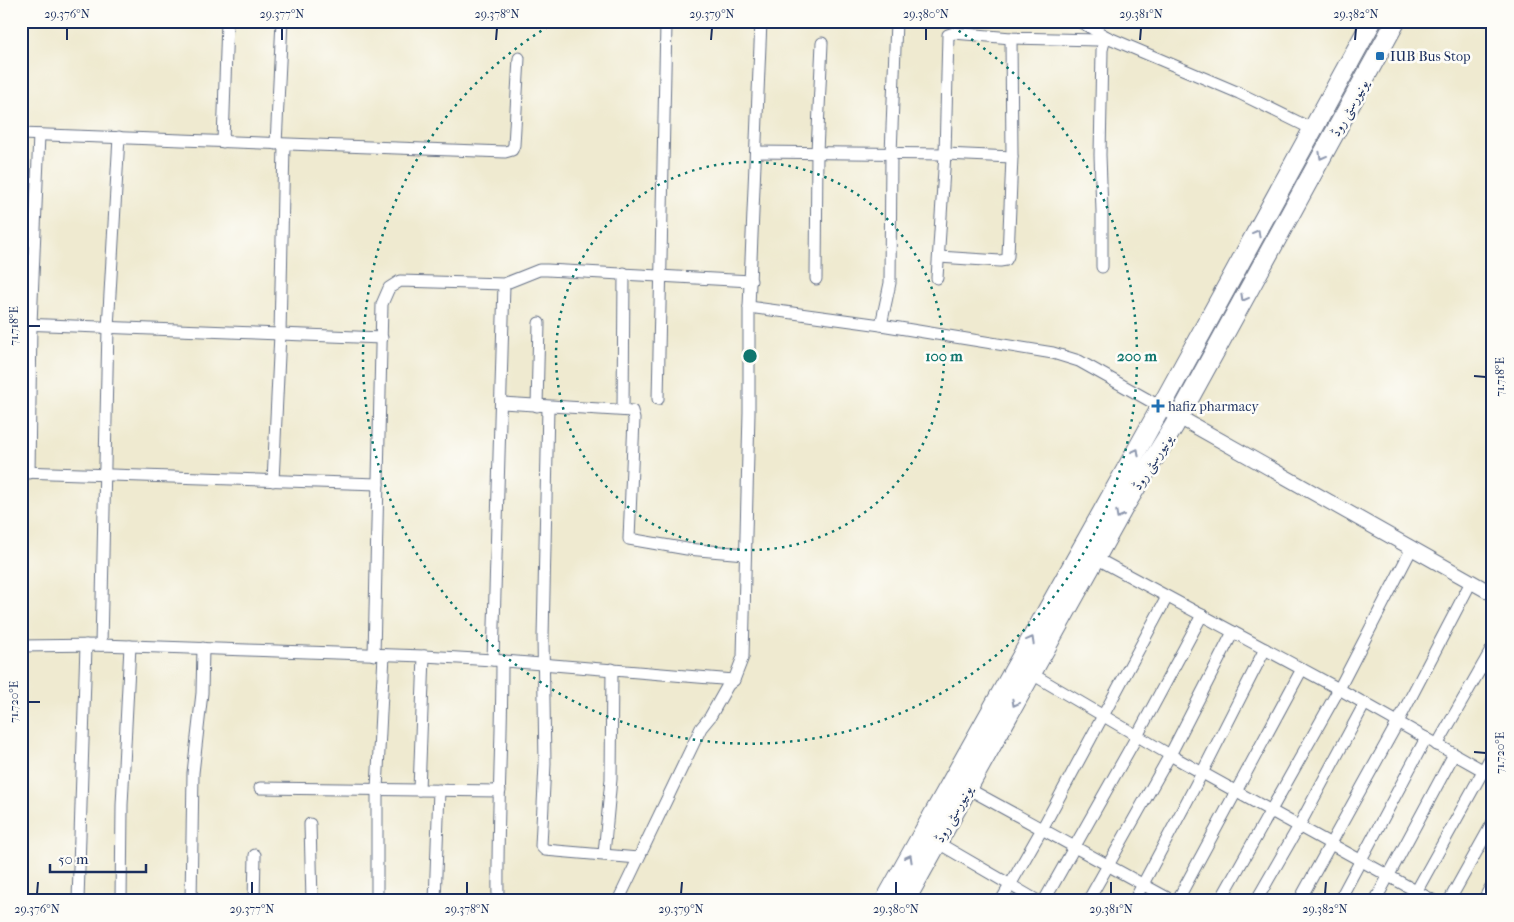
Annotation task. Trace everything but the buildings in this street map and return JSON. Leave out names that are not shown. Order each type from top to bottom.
[{"type":"highway","name":"یونیورسٹی روڈ","points":[[905,901],[930,838],[1089,554],[1161,407],[1372,21]]},
{"type":"highway","name":"یونیورسٹی روڈ","points":[[1089,554],[1125,505],[1178,418],[1396,21]]},
{"type":"highway","name":"یونیورسٹی روڈ","points":[[885,901],[968,788],[1025,669]]},
{"type":"street","points":[[223,142],[227,21]]},
{"type":"street","points":[[273,481],[280,334],[282,21]]},
{"type":"street","points":[[618,901],[701,728],[710,717],[728,685],[734,680],[743,656],[749,307],[761,21]]},
{"type":"street","points":[[881,325],[890,283],[896,21]]},
{"type":"street","points":[[1079,21],[1106,39],[1239,93],[1314,130]]},
{"type":"street","points":[[658,399],[666,24]]},
{"type":"street","points":[[937,278],[945,154],[948,35],[954,33],[1011,38],[1106,39]]},
{"type":"street","points":[[939,257],[1006,260],[1008,256],[1012,158],[1011,38]]},
{"type":"street","points":[[1102,267],[1100,155],[1102,50],[1106,39]]},
{"type":"street","points":[[816,279],[817,152],[822,43]]},
{"type":"street","points":[[21,134],[504,152],[512,150],[514,145],[519,58]]},
{"type":"street","points":[[39,135],[26,324],[25,472],[378,484]]},
{"type":"street","points":[[101,645],[108,328],[119,137]]},
{"type":"street","points":[[756,152],[945,154],[1012,158]]},
{"type":"street","points":[[378,901],[378,484],[382,304],[388,288],[400,280],[504,284],[539,270],[751,281]]},
{"type":"street","points":[[623,410],[624,273]]},
{"type":"street","points":[[498,901],[500,791],[497,660],[504,284]]},
{"type":"street","points":[[749,307],[881,325],[1053,353],[1079,361],[1493,594]]},
{"type":"street","points":[[539,323],[543,406],[545,764],[541,846],[545,850],[638,858]]},
{"type":"street","points":[[26,324],[382,338]]},
{"type":"street","points":[[502,404],[632,411],[634,419],[629,539],[687,549],[745,554]]},
{"type":"street","points":[[1220,901],[1339,689],[1412,548]]},
{"type":"street","points":[[1089,554],[1365,703],[1488,773]]},
{"type":"street","points":[[1299,901],[1398,722],[1471,582]]},
{"type":"street","points":[[1001,901],[1167,597]]},
{"type":"street","points":[[1044,901],[1137,736],[1202,615]]},
{"type":"street","points":[[1088,901],[1170,754],[1233,632]]},
{"type":"street","points":[[78,901],[86,645]]},
{"type":"street","points":[[21,646],[101,645],[424,656],[497,660],[734,680]]},
{"type":"street","points":[[121,901],[122,805],[130,646]]},
{"type":"street","points":[[1437,744],[1493,647]]},
{"type":"street","points":[[191,901],[193,773],[202,693],[203,648]]},
{"type":"street","points":[[1134,901],[1265,649]]},
{"type":"street","points":[[419,790],[424,656]]},
{"type":"street","points":[[604,854],[611,779],[612,669]]},
{"type":"street","points":[[1025,669],[1202,773],[1362,860],[1389,876],[1414,896],[1434,901]]},
{"type":"street","points":[[1177,901],[1302,669]]},
{"type":"street","points":[[1256,901],[1365,703]]},
{"type":"street","points":[[1339,901],[1426,738]]},
{"type":"street","points":[[1414,896],[1488,773],[1493,753]]},
{"type":"street","points":[[1375,901],[1454,754]]},
{"type":"street","points":[[260,788],[500,791]]},
{"type":"street","points":[[968,788],[1173,901]]},
{"type":"street","points":[[435,901],[439,790]]},
{"type":"street","points":[[1449,901],[1493,822]]},
{"type":"street","points":[[310,824],[312,901]]},
{"type":"street","points":[[930,838],[1038,901]]},
{"type":"street","points":[[254,901],[255,855]]},
{"type":"street","points":[[1483,901],[1493,883]]},
{"type":"place","name":"IUB Bus Stop","points":[[1380,56]]},
{"type":"place","name":"hafiz pharmacy","points":[[1158,406]]}]
